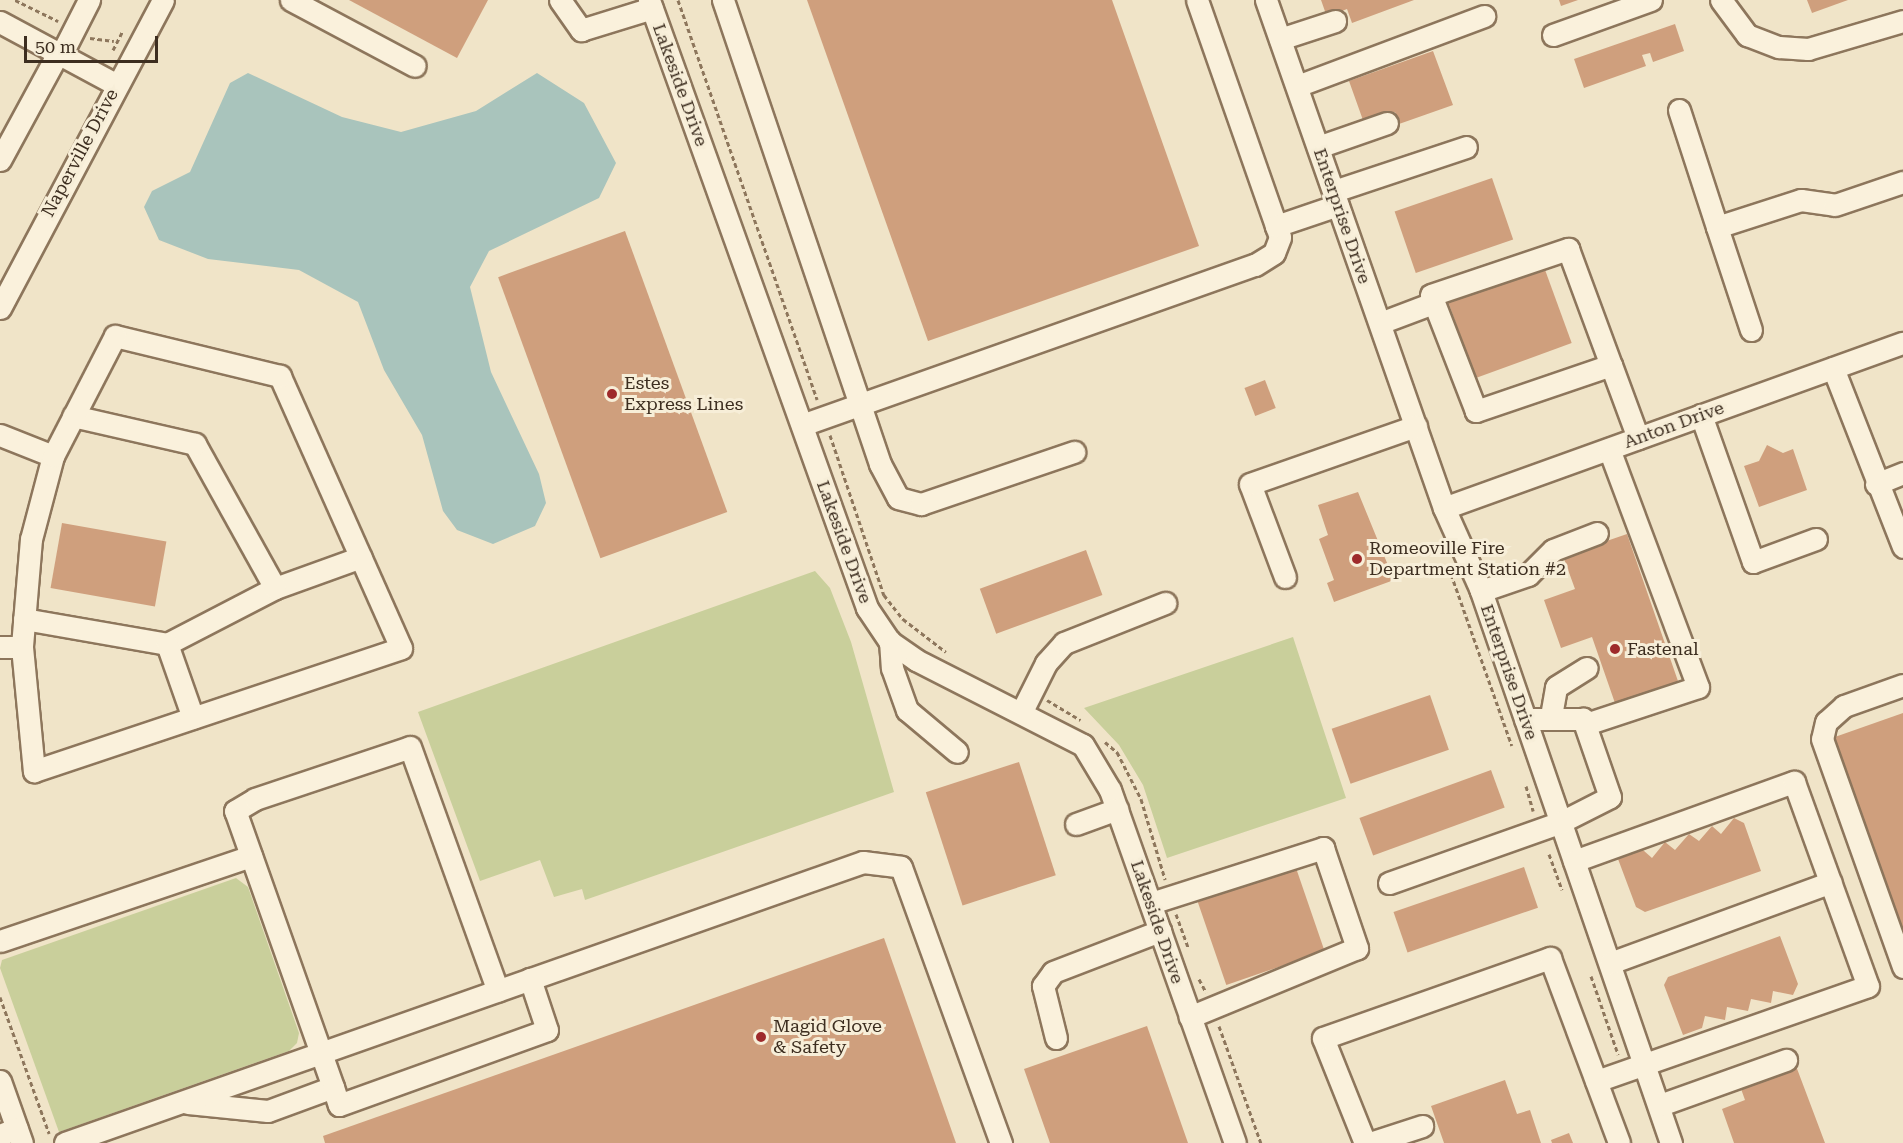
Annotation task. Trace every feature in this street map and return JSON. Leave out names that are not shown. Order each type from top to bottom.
[{"type":"street","points":[[0,160],[89,0]]},
{"type":"street","name":"Naperville Drive","points":[[0,308],[163,0]]},
{"type":"street","points":[[291,0],[415,66]]},
{"type":"street","points":[[560,0],[581,30],[650,4]]},
{"type":"street","points":[[723,0],[859,404],[898,498],[921,504],[1074,452]]},
{"type":"street","points":[[802,425],[1255,265],[1274,253],[1280,237],[1197,0]]},
{"type":"street","name":"Enterprise Drive","points":[[1266,0],[1444,508],[1481,591],[1647,1064],[1671,1143]]},
{"type":"street","points":[[1553,35],[1651,0]]},
{"type":"street","points":[[1721,0],[1747,35],[1779,47],[1808,49],[1903,21]]},
{"type":"street","name":"Lakeside Drive","points":[[650,4],[867,608],[890,641],[916,660],[1027,702],[1083,745],[1117,809],[1235,1143]]},
{"type":"street","points":[[1297,86],[1484,16]]},
{"type":"street","points":[[1280,39],[1335,21]]},
{"type":"street","points":[[0,22],[117,85]]},
{"type":"street","points":[[1679,110],[1751,330]]},
{"type":"street","points":[[1318,147],[1387,123]]},
{"type":"street","points":[[1276,226],[1336,198],[1466,147]]},
{"type":"street","points":[[1717,227],[1801,200],[1835,205],[1903,182]]},
{"type":"street","points":[[1611,365],[1476,411],[1431,295],[1568,249],[1611,365],[1638,438]]},
{"type":"street","points":[[1380,322],[1433,303]]},
{"type":"street","points":[[115,336],[280,376],[401,648],[34,771],[22,647],[31,539],[53,456],[115,336]]},
{"type":"street","name":"Anton Drive","points":[[1444,508],[1903,343]]},
{"type":"street","points":[[1833,368],[1876,484],[1903,547]]},
{"type":"street","points":[[1701,415],[1753,562],[1816,539]]},
{"type":"street","points":[[74,416],[195,444],[275,588]]},
{"type":"street","points":[[1285,577],[1250,484],[1416,426]]},
{"type":"street","points":[[0,435],[53,456]]},
{"type":"street","points":[[1525,719],[1551,716],[1589,728],[1698,687],[1609,449]]},
{"type":"street","points":[[1876,484],[1903,473]]},
{"type":"street","points":[[1481,591],[1528,575],[1553,550],[1597,533]]},
{"type":"street","points":[[24,619],[167,644],[275,588],[361,557]]},
{"type":"street","points":[[1027,702],[1064,643],[1165,603]]},
{"type":"street","points":[[890,641],[892,668],[907,710],[957,752]]},
{"type":"street","points":[[167,644],[192,718]]},
{"type":"street","points":[[0,647],[22,647]]},
{"type":"street","points":[[1551,716],[1556,687],[1586,668]]},
{"type":"street","points":[[1903,686],[1844,706],[1826,722],[1822,739],[1903,967]]},
{"type":"street","points":[[1389,883],[1561,822],[1610,797],[1589,728]]},
{"type":"street","points":[[498,990],[410,747],[255,799],[236,811],[339,1105],[547,1030],[530,979]]},
{"type":"street","points":[[1574,861],[1794,782],[1868,986],[1596,1081]]},
{"type":"street","points":[[1076,824],[1117,809]]},
{"type":"street","points":[[1150,903],[1323,848],[1357,948],[1190,1017]]},
{"type":"street","points":[[0,941],[251,856]]},
{"type":"street","points":[[65,1143],[863,862],[901,867],[1001,1143]]},
{"type":"street","points":[[1610,963],[1831,882]]},
{"type":"street","points":[[1056,1038],[1043,987],[1053,972],[1161,931]]},
{"type":"street","points":[[1365,1143],[1323,1038],[1550,958],[1619,1143]]},
{"type":"street","points":[[1660,1105],[1786,1060]]},
{"type":"street","points":[[0,1081],[13,1135]]},
{"type":"street","points":[[182,1103],[268,1111],[333,1088]]},
{"type":"street","points":[[1370,1143],[1422,1126]]},
{"type":"path","points":[[678,0],[884,595],[920,634],[954,656]]},
{"type":"path","points":[[1449,567],[1515,753]]},
{"type":"path","points":[[1027,702],[1085,724]]},
{"type":"path","points":[[1102,739],[1117,752],[1141,799],[1192,958]]},
{"type":"path","points":[[1524,779],[1539,830],[1564,895]]},
{"type":"path","points":[[1589,964],[1625,1072]]},
{"type":"path","points":[[1196,969],[1261,1143]]},
{"type":"path","points":[[0,997],[52,1143]]},
{"type":"green space","points":[[815,571],[830,588],[851,642],[894,792],[585,900],[582,889],[554,897],[540,860],[480,881],[418,712]]},
{"type":"green space","points":[[1293,637],[1346,798],[1167,858],[1143,785],[1119,745],[1084,708]]},
{"type":"green space","points":[[236,878],[248,887],[299,1033],[297,1043],[289,1051],[59,1132],[0,968],[2,960]]},
{"type":"water","points":[[248,73],[342,117],[401,132],[476,111],[537,73],[584,103],[616,163],[599,198],[489,251],[470,287],[491,372],[539,474],[546,503],[535,526],[493,544],[457,530],[443,511],[422,435],[384,370],[358,302],[299,270],[208,259],[159,240],[144,207],[152,191],[190,172],[230,83]]},
{"type":"building","points":[[349,0],[488,0],[457,58]]},
{"type":"building","points":[[807,0],[1112,0],[1199,246],[928,341]]},
{"type":"building","points":[[1321,0],[1414,0],[1352,23],[1347,9],[1327,17]]},
{"type":"building","points":[[1559,0],[1578,0],[1561,6]]},
{"type":"building","points":[[1807,0],[1848,0],[1812,13]]},
{"type":"building","points":[[1675,24],[1684,51],[1653,62],[1650,53],[1642,55],[1646,66],[1584,88],[1574,59]]},
{"type":"building","points":[[1433,51],[1453,105],[1399,124],[1395,112],[1364,123],[1349,81]]},
{"type":"building","points":[[1492,178],[1513,239],[1416,273],[1395,212]]},
{"type":"building","name":"Estes Express Lines","points":[[625,231],[727,512],[600,558],[498,277]]},
{"type":"building","points":[[1544,267],[1572,343],[1476,378],[1448,302]]},
{"type":"building","points":[[1265,380],[1276,408],[1255,416],[1244,388]]},
{"type":"building","points":[[1767,445],[1783,453],[1793,449],[1807,490],[1759,507],[1744,466],[1759,461]]},
{"type":"building","name":"Romeoville Fire Department Station #2","points":[[1358,492],[1394,580],[1334,602],[1327,583],[1334,580],[1319,539],[1328,535],[1318,505]]},
{"type":"building","points":[[62,523],[166,541],[155,606],[51,588]]},
{"type":"building","points":[[1627,534],[1679,684],[1616,706],[1592,637],[1561,648],[1544,600],[1575,589],[1563,556]]},
{"type":"building","points":[[1086,550],[1102,595],[996,634],[980,589]]},
{"type":"building","points":[[1430,695],[1449,750],[1351,784],[1332,729]]},
{"type":"building","points":[[1903,713],[1903,936],[1832,738]]},
{"type":"building","points":[[1019,762],[1056,875],[963,905],[926,792]]},
{"type":"building","points":[[1491,770],[1505,808],[1373,855],[1359,818]]},
{"type":"building","points":[[1734,818],[1744,823],[1761,871],[1645,912],[1636,907],[1618,859],[1643,850],[1652,858],[1665,842],[1675,850],[1689,834],[1699,841],[1712,826],[1721,834]]},
{"type":"building","points":[[1524,867],[1538,908],[1408,953],[1394,912]]},
{"type":"building","points":[[1296,868],[1325,951],[1226,985],[1198,902]]},
{"type":"building","points":[[1780,936],[1798,984],[1793,995],[1773,991],[1771,1003],[1751,999],[1748,1011],[1727,1007],[1725,1020],[1705,1016],[1702,1028],[1683,1035],[1664,985],[1668,977]]},
{"type":"building","name":"Magid Glove & Safety","points":[[884,938],[956,1143],[325,1143],[323,1136]]},
{"type":"building","points":[[1147,1026],[1188,1143],[1050,1143],[1024,1069]]},
{"type":"building","points":[[1796,1066],[1825,1143],[1734,1143],[1722,1109],[1745,1100],[1740,1086]]},
{"type":"building","points":[[1505,1080],[1517,1114],[1530,1110],[1541,1143],[1444,1143],[1431,1106]]},
{"type":"building","points":[[1569,1133],[1573,1143],[1552,1143],[1551,1140]]},
{"type":"place","name":"Estes Express Lines","points":[[612,394]]},
{"type":"place","name":"Romeoville Fire Department Station #2","points":[[1357,559]]},
{"type":"place","name":"Fastenal","points":[[1615,649]]},
{"type":"place","name":"Magid Glove & Safety","points":[[761,1037]]}]
